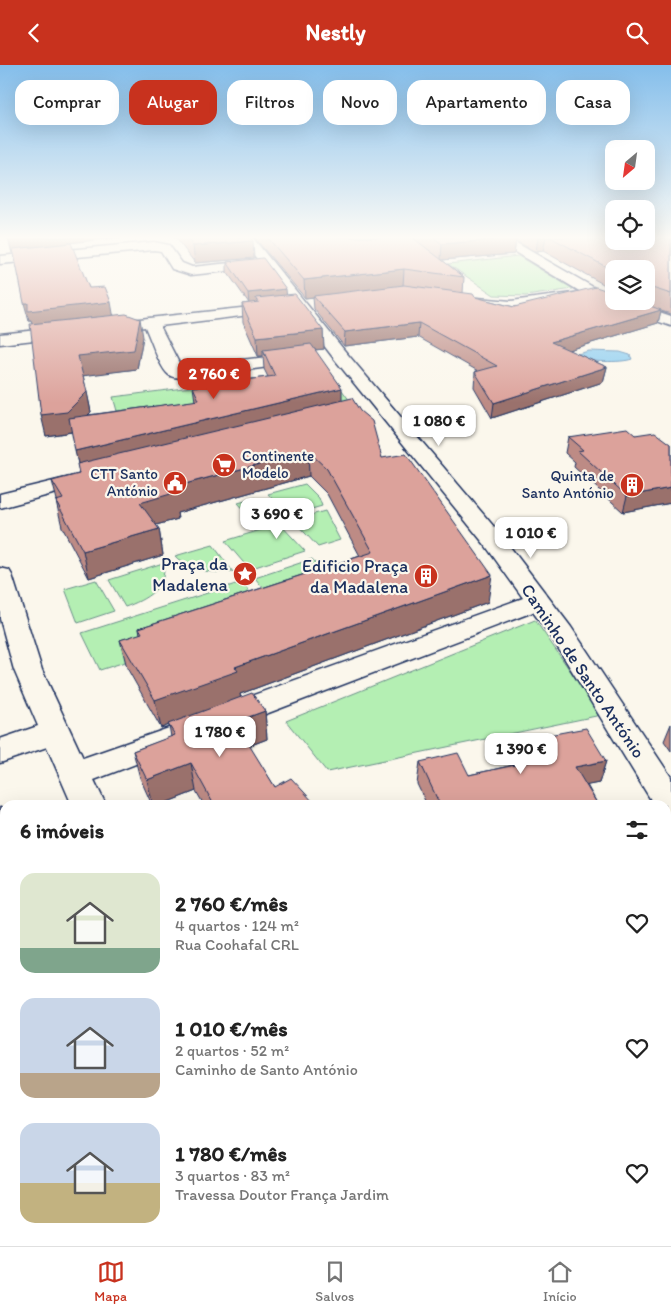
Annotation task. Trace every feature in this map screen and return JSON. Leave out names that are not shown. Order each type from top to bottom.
[{"type":"street","name":"Caminho de Santo António","points":[[297,292],[309,304],[338,353],[493,540],[562,633],[668,800]]},
{"type":"street","points":[[473,292],[488,304]]},
{"type":"street","points":[[592,292],[605,298]]},
{"type":"street","points":[[455,299],[511,305],[595,294]]},
{"type":"street","points":[[0,339],[309,304]]},
{"type":"street","points":[[640,310],[671,321]]},
{"type":"street","points":[[151,323],[171,366],[176,372],[185,373],[338,353]]},
{"type":"street","points":[[360,413],[386,409]]},
{"type":"street","points":[[0,501],[109,473]]},
{"type":"street","points":[[0,575],[28,670],[87,800]]},
{"type":"street","points":[[75,774],[538,601]]},
{"type":"street","points":[[0,751],[17,747],[55,732]]},
{"type":"green space","points":[[490,292],[552,292],[526,296],[494,295]]},
{"type":"green space","points":[[322,362],[352,404],[121,425],[113,397],[262,378],[272,393]]},
{"type":"green space","points":[[305,484],[319,498],[322,506],[288,516],[268,494]]},
{"type":"green space","points":[[256,498],[276,519],[258,525],[238,503]]},
{"type":"green space","points":[[325,511],[340,540],[318,547],[293,520]]},
{"type":"green space","points":[[280,524],[305,551],[249,569],[225,541]]},
{"type":"green space","points":[[213,545],[233,572],[209,572],[194,568],[175,556]]},
{"type":"green space","points":[[312,559],[338,587],[279,607],[255,578]]},
{"type":"green space","points":[[163,563],[164,571],[159,586],[140,601],[125,607],[109,580]]},
{"type":"green space","points":[[96,580],[114,611],[78,623],[65,589]]},
{"type":"green space","points":[[242,582],[254,598],[131,660],[100,670],[82,633]]},
{"type":"green space","points":[[535,620],[601,715],[327,772],[286,721]]},
{"type":"water","points":[[589,351],[620,352],[630,355],[632,359],[604,361],[577,358],[577,354]]},
{"type":"building","points":[[22,292],[107,292],[111,302],[28,311],[28,303],[24,303]]},
{"type":"building","points":[[345,292],[459,292],[473,294],[475,297],[514,307],[575,292],[605,292],[605,310],[655,310],[655,308],[661,310],[551,342],[607,367],[494,403],[475,372],[497,366],[419,323],[345,332],[313,296]]},
{"type":"building","points":[[295,294],[323,330],[257,337],[242,304],[259,302],[256,298]]},
{"type":"building","points":[[126,314],[140,319],[134,350],[78,356],[87,392],[67,412],[41,415],[30,324]]},
{"type":"building","points":[[311,344],[342,388],[75,451],[69,418],[199,400],[193,387],[275,376],[263,350]]},
{"type":"building","points":[[352,398],[360,411],[372,421],[382,458],[406,454],[492,575],[235,667],[238,671],[155,700],[120,640],[142,633],[139,628],[373,552],[327,469],[308,451],[170,488],[174,493],[140,503],[159,529],[83,551],[56,501],[63,499],[52,481],[79,474],[77,464]]},
{"type":"building","name":"Quinta de Santo António","points":[[627,428],[635,435],[655,432],[671,444],[671,488],[627,496],[578,451],[583,450],[568,437]]},
{"type":"building","points":[[252,693],[265,711],[235,722],[275,787],[291,778],[311,800],[211,800],[191,763],[147,780],[133,751],[175,735],[168,724]]},
{"type":"building","points":[[586,728],[606,761],[575,767],[595,800],[438,800],[420,762],[458,753],[469,775],[533,761],[522,740]]},
{"type":"place","name":"Continente Modelo","points":[[224,465]]},
{"type":"place","name":"CTT Santo António","points":[[175,483]]},
{"type":"place","name":"Quinta de Santo António","points":[[632,485]]},
{"type":"place","name":"Praça da Madalena","points":[[245,574]]},
{"type":"place","name":"Edificio Praça da Madalena","points":[[426,576]]}]
